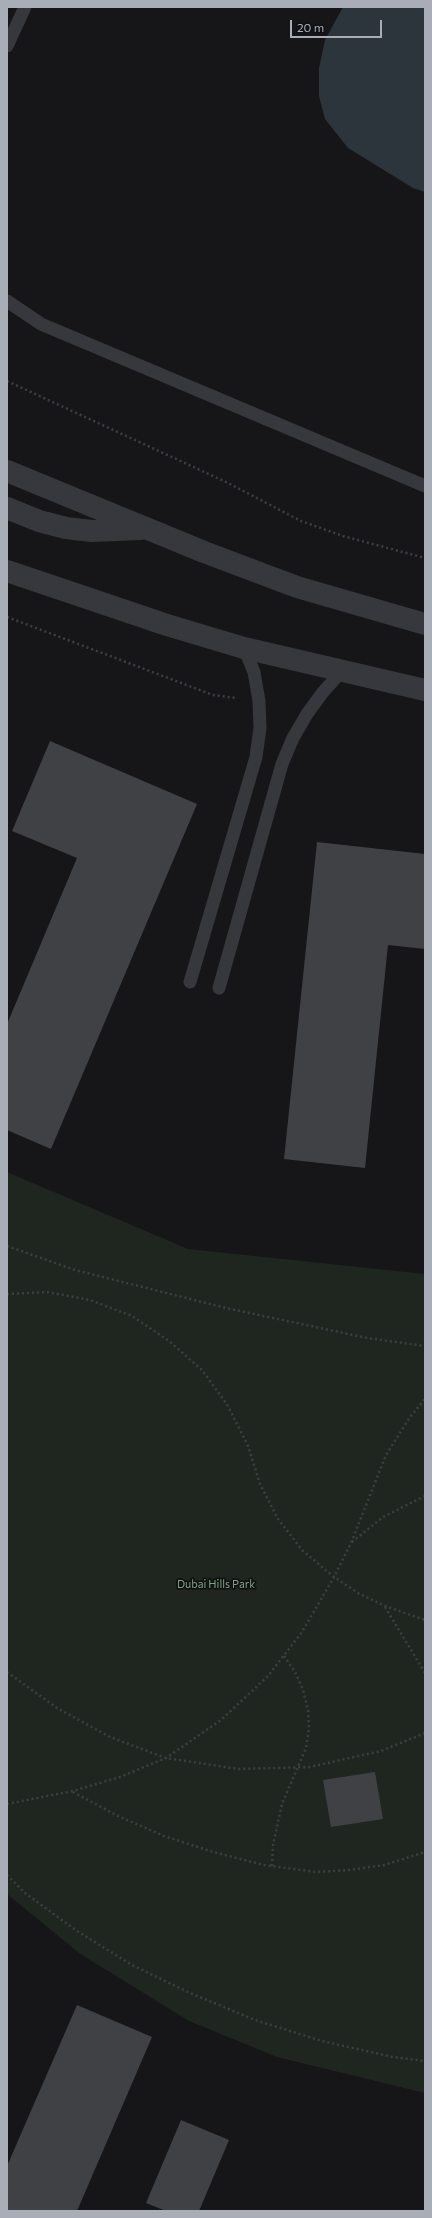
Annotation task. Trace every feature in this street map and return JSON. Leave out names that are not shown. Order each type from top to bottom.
[{"type":"street","points":[[7,471],[145,528],[298,587],[425,624]]},
{"type":"street","points":[[7,508],[39,521],[66,528],[92,531],[145,528]]},
{"type":"street","points":[[7,571],[167,625],[244,648],[342,672],[425,690]]},
{"type":"lane","points":[[7,46],[25,7]]},
{"type":"lane","points":[[7,301],[41,324],[425,486]]},
{"type":"lane","points":[[190,982],[256,757],[260,728],[259,701],[254,672],[244,648]]},
{"type":"lane","points":[[219,988],[282,764],[293,738],[307,714],[323,692],[342,672]]},
{"type":"path","points":[[7,381],[226,482],[301,521],[343,536],[425,558]]},
{"type":"path","points":[[7,617],[213,695],[259,701]]},
{"type":"path","points":[[7,1246],[75,1270],[226,1308],[367,1338],[425,1346]]},
{"type":"path","points":[[7,1294],[47,1292],[90,1300],[132,1316],[169,1341],[202,1370],[228,1406],[248,1446],[260,1484],[278,1519],[303,1551],[334,1577],[358,1593],[384,1606],[425,1620]]},
{"type":"path","points":[[7,1804],[72,1791],[120,1777],[166,1758],[221,1720],[268,1676],[302,1632],[334,1577],[351,1543],[386,1455],[410,1417],[425,1399]]},
{"type":"path","points":[[351,1543],[383,1517],[425,1496]]},
{"type":"path","points":[[384,1606],[425,1673]]},
{"type":"path","points":[[272,1866],[273,1845],[282,1804],[306,1748],[309,1729],[308,1710],[303,1690],[295,1672],[284,1656]]},
{"type":"path","points":[[7,1672],[57,1708],[104,1733],[166,1758],[238,1769],[310,1767],[381,1751],[425,1733]]},
{"type":"path","points":[[72,1791],[118,1816],[164,1836],[213,1852],[272,1866],[316,1872],[350,1870],[384,1865],[425,1852]]},
{"type":"path","points":[[7,1875],[26,1893],[77,1931],[132,1965],[190,1993],[255,2020],[322,2041],[393,2057],[425,2061]]},
{"type":"green space","name":"Dubai Hills Park","points":[[7,1172],[188,1249],[425,1274],[425,2093],[277,2057],[189,2021],[79,1953],[7,1894]]},
{"type":"shaded area","points":[[343,7],[425,7],[425,192],[413,188],[348,148],[325,119],[319,96],[319,68],[325,40]]},
{"type":"building","points":[[50,741],[197,804],[51,1149],[7,1130],[7,1024],[77,858],[12,831]]},
{"type":"building","points":[[317,842],[425,854],[425,949],[388,945],[365,1168],[284,1159]]},
{"type":"building","points":[[375,1772],[383,1819],[331,1827],[323,1780]]},
{"type":"building","points":[[77,2005],[152,2037],[77,2211],[7,2211],[7,2166]]},
{"type":"building","points":[[181,2120],[229,2140],[199,2211],[166,2211],[146,2203]]}]
